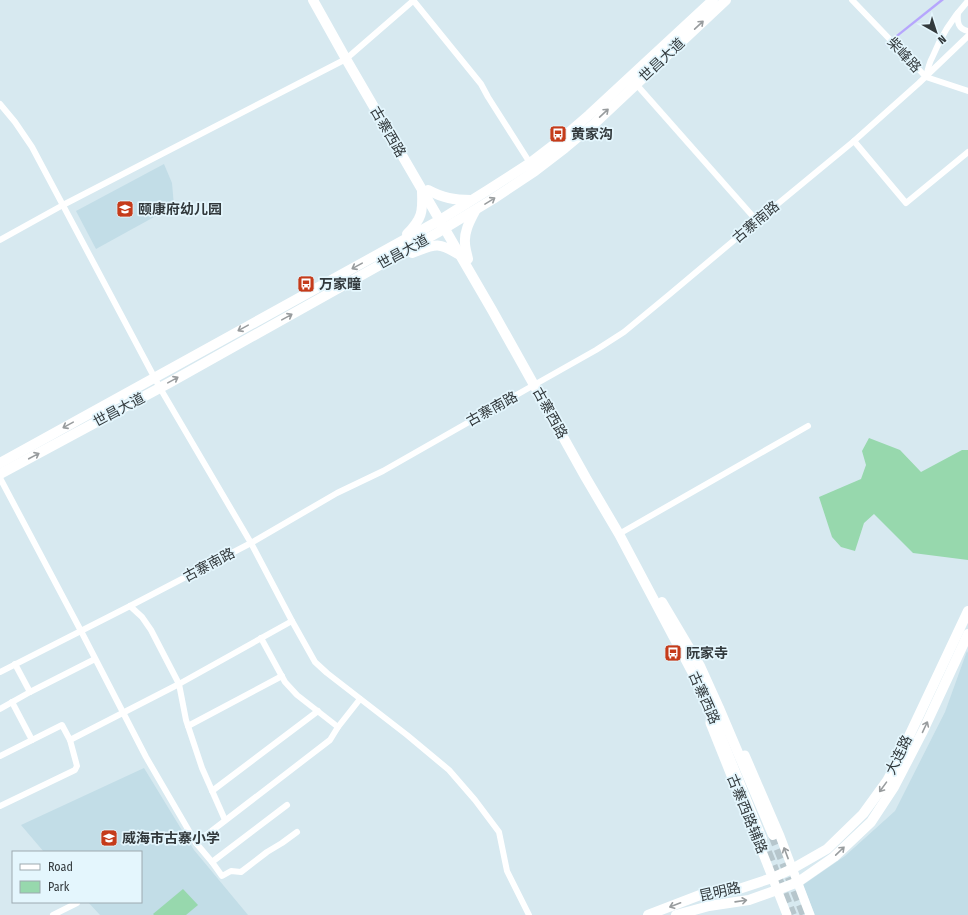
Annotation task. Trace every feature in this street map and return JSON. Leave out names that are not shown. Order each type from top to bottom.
[{"type":"main road","name":"古寨西路","points":[[313,0],[445,223],[488,303],[536,384],[620,533],[708,702],[715,710],[773,835]]},
{"type":"main road","name":"古寨西路","points":[[319,0],[348,57]]},
{"type":"main road","name":"世昌大道","points":[[0,474],[160,388],[392,258],[445,223],[473,200],[560,140],[713,0]]},
{"type":"main road","name":"世昌大道","points":[[0,463],[399,242],[475,211],[535,171],[595,123],[726,0]]},
{"type":"main road","points":[[399,242],[416,225],[421,214],[425,190],[448,198],[473,200]]},
{"type":"main road","points":[[392,258],[405,256],[434,245],[441,245],[449,248],[464,257],[467,227],[475,211]]},
{"type":"main road","name":"大连路","points":[[798,882],[834,857],[871,822],[894,787],[923,732],[954,653],[968,611]]},
{"type":"main road","name":"大连路","points":[[792,869],[827,849],[863,814],[887,782],[954,653],[968,634]]},
{"type":"main road","name":"古寨西路","points":[[715,710],[762,839]]},
{"type":"main road","points":[[715,710],[729,720],[780,836],[810,915]]},
{"type":"main road","name":"古寨西路辅路","points":[[715,710],[710,723],[787,915]]},
{"type":"main road","name":"昆明路","points":[[648,915],[700,895],[739,889],[772,878],[792,869]]},
{"type":"main road","name":"昆明路","points":[[676,915],[709,906],[750,900],[798,882]]},
{"type":"street","points":[[0,240],[62,205],[348,57],[413,0],[481,84],[530,162]]},
{"type":"street","name":"柴峰路","points":[[852,0],[926,78],[968,91]]},
{"type":"street","points":[[926,78],[931,59],[944,33],[966,3]]},
{"type":"street","points":[[958,13],[958,24],[963,30],[968,31]]},
{"type":"street","name":"古寨南路","points":[[0,672],[251,543],[337,493],[383,471],[596,350],[624,332],[854,140],[926,78],[968,36]]},
{"type":"street","points":[[636,84],[757,221]]},
{"type":"street","points":[[0,104],[15,122],[32,147],[160,388],[251,543],[315,662],[327,673],[408,735],[449,770],[475,800],[498,832],[507,871],[529,915]]},
{"type":"street","points":[[854,140],[906,202],[968,152]]},
{"type":"street","points":[[620,533],[808,426]]},
{"type":"street","points":[[0,478],[146,757],[196,843],[222,876],[231,871],[241,872],[297,832]]},
{"type":"street","points":[[130,606],[142,617],[151,630],[179,684],[186,720],[202,768],[225,820]]},
{"type":"street","points":[[70,740],[179,684],[292,621]]},
{"type":"street","points":[[260,638],[285,682],[297,695],[338,727]]},
{"type":"street","points":[[0,709],[95,659]]},
{"type":"street","points":[[15,664],[30,692]]},
{"type":"street","points":[[188,726],[282,676]]},
{"type":"street","points":[[196,843],[330,740],[360,698]]},
{"type":"street","points":[[12,702],[32,740]]},
{"type":"street","points":[[212,791],[318,711]]},
{"type":"street","points":[[0,756],[62,725],[70,740],[77,766],[75,770],[0,806]]},
{"type":"street","points":[[212,862],[287,805]]},
{"type":"street","points":[[53,915],[77,904]]},
{"type":"shaded area","points":[[940,0],[944,0],[886,46],[885,44]]},
{"type":"shaded area","name":"颐康府幼儿园","points":[[164,164],[172,183],[174,206],[96,249],[76,211]]},
{"type":"shaded area","points":[[967,651],[968,915],[815,915],[803,885],[845,856],[895,811],[945,712]]},
{"type":"shaded area","name":"威海市古寨小学","points":[[144,768],[194,850],[248,915],[100,915],[89,903],[142,903],[142,851],[43,851],[21,825]]},
{"type":"green space","points":[[869,438],[900,450],[921,472],[962,450],[968,450],[968,560],[913,553],[874,514],[864,523],[855,551],[841,547],[832,537],[819,497],[861,479],[866,465],[862,451]]},
{"type":"green space","points":[[183,889],[198,905],[186,915],[153,914]]},
{"type":"tunnel","points":[[773,835],[805,915]]},
{"type":"tunnel","points":[[767,852],[792,915]]},
{"type":"place","name":"黄家沟","points":[[558,134]]},
{"type":"place","name":"颐康府幼儿园","points":[[125,209]]},
{"type":"place","name":"万家疃","points":[[306,284]]},
{"type":"place","name":"阮家寺","points":[[673,653]]},
{"type":"place","name":"威海市古寨小学","points":[[109,838]]}]
